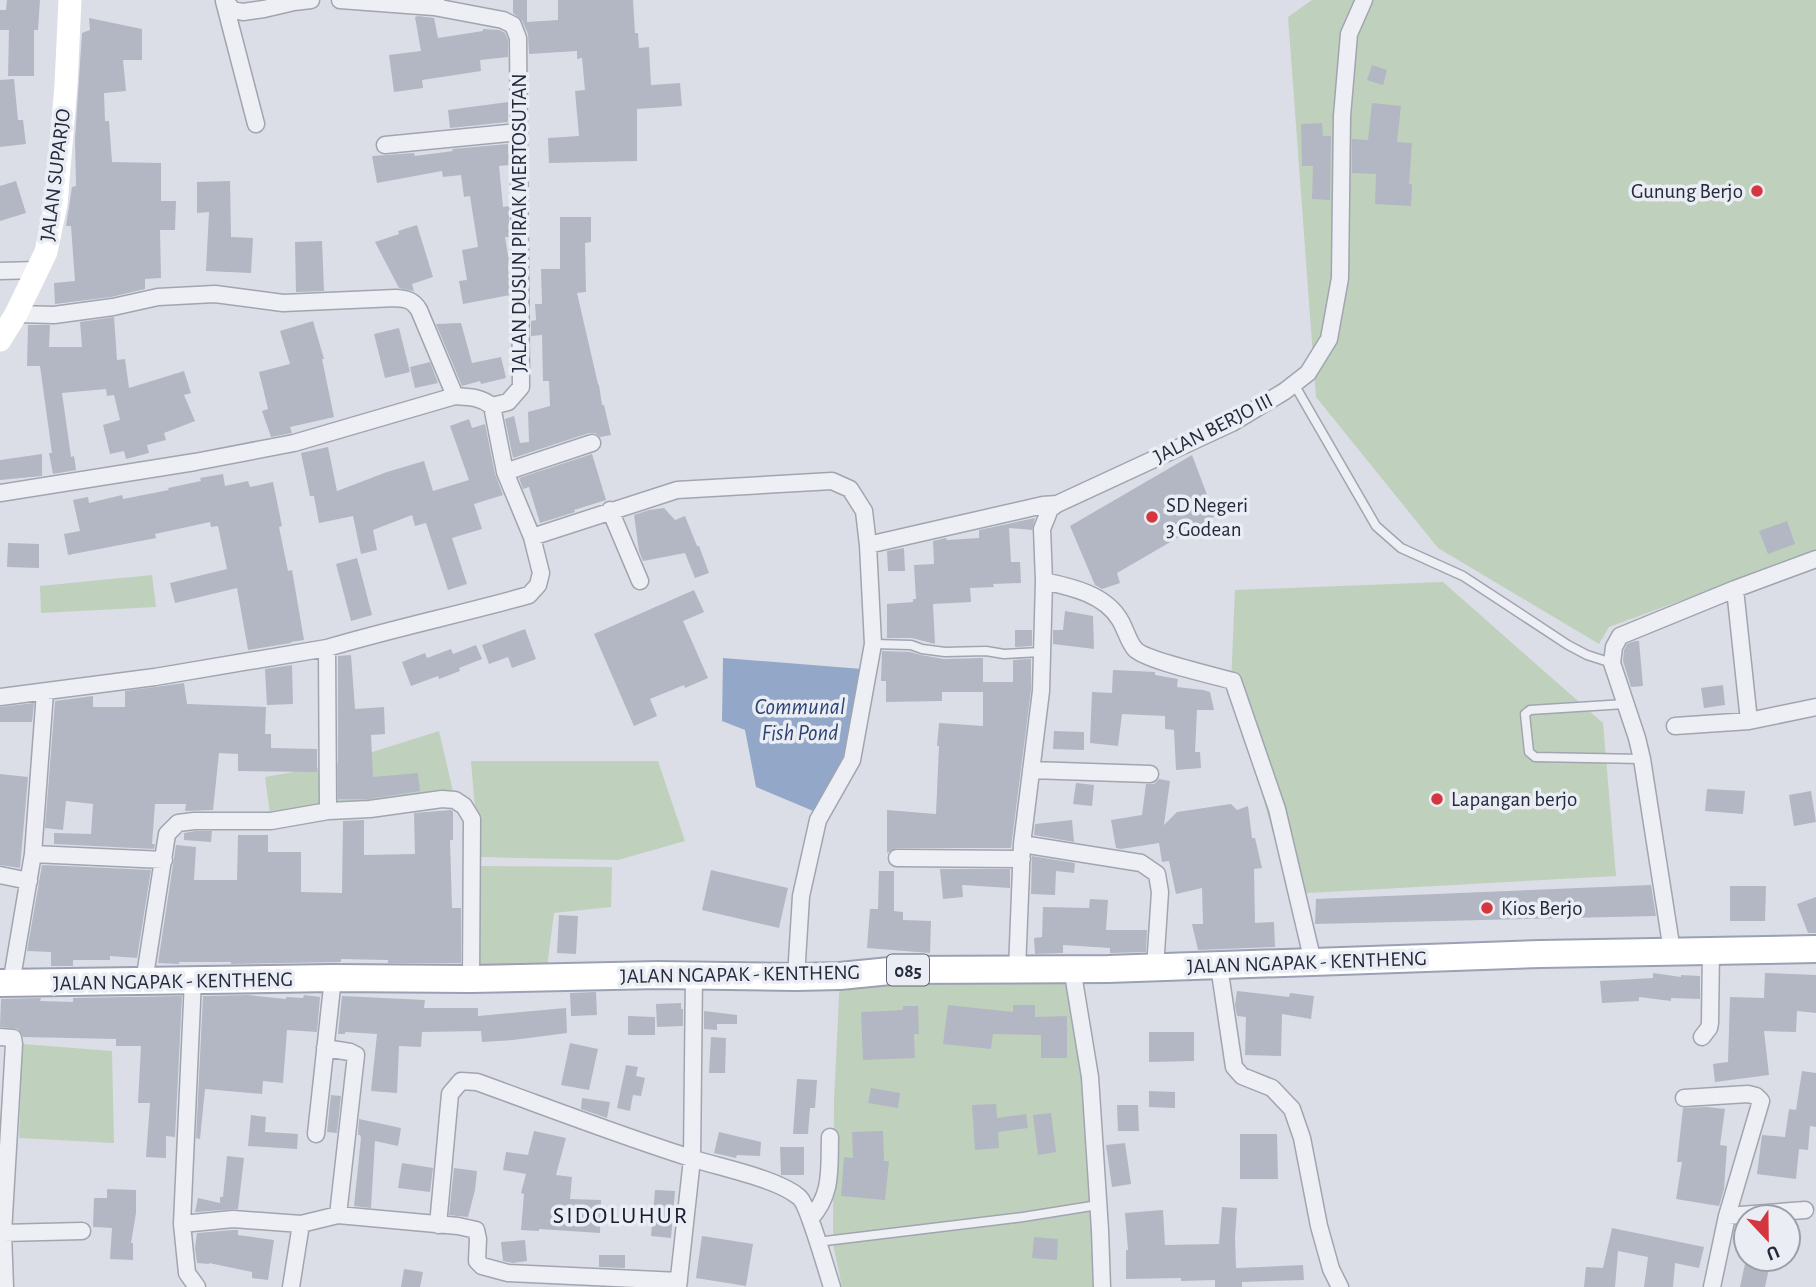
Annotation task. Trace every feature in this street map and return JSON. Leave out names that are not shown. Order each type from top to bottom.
[{"type":"main road","name":"JALAN SUPARJO","points":[[0,340],[16,314],[46,252],[56,204],[71,0]]},
{"type":"main road","name":"JALAN NGAPAK - KENTHENG","points":[[6,984],[694,974],[796,977],[900,970],[1155,968],[1672,951],[1816,949]]},
{"type":"street","points":[[224,0],[233,10],[243,12],[311,0]]},
{"type":"street","points":[[224,0],[256,124]]},
{"type":"street","points":[[340,0],[435,4]]},
{"type":"street","name":"JALAN BERJO III","points":[[868,545],[1057,504],[1232,423],[1308,373],[1329,339],[1340,278],[1344,89],[1349,34],[1364,0]]},
{"type":"street","name":"JALAN DUSUN PIRAK MERTOSUTAN","points":[[435,4],[503,20],[513,25],[518,38],[521,387],[508,402],[492,407]]},
{"type":"street","points":[[385,145],[519,132]]},
{"type":"street","points":[[0,271],[38,270]]},
{"type":"street","points":[[16,314],[54,315],[113,307],[158,297],[215,294],[284,303],[407,299],[415,303],[419,310],[455,396]]},
{"type":"street","points":[[0,493],[195,463],[294,443],[455,396],[473,397],[492,407],[505,472],[532,537],[541,573],[538,585],[529,595],[327,648],[155,677],[0,697]]},
{"type":"street","points":[[505,472],[592,443]]},
{"type":"street","points":[[532,537],[677,490],[832,481],[850,489],[864,511],[873,643],[852,760],[818,820],[800,896],[796,977]]},
{"type":"street","points":[[1017,970],[1022,851],[1041,691],[1044,582],[1042,529],[1050,509],[1057,504]]},
{"type":"street","points":[[610,510],[640,582]]},
{"type":"street","points":[[1672,951],[1642,759],[1612,663],[1615,647],[1620,636],[1816,559]]},
{"type":"street","points":[[1044,582],[1075,588],[1101,601],[1118,617],[1136,650],[1152,659],[1234,681],[1277,809],[1313,962]]},
{"type":"street","points":[[1735,589],[1749,721]]},
{"type":"street","points":[[327,648],[328,811]]},
{"type":"street","points":[[6,984],[33,854],[45,692]]},
{"type":"street","points":[[1675,726],[1749,721],[1816,707]]},
{"type":"street","points":[[1031,770],[1150,774]]},
{"type":"street","points":[[144,982],[167,834],[178,823],[271,821],[328,811],[370,809],[442,799],[455,800],[464,806],[471,819],[471,979]]},
{"type":"street","points":[[897,858],[1022,851],[1141,863],[1157,874],[1160,892],[1155,968]]},
{"type":"street","points":[[33,854],[164,860]]},
{"type":"street","points":[[0,875],[29,881]]},
{"type":"street","points":[[1702,1037],[1710,1023],[1711,950]]},
{"type":"street","points":[[1219,966],[1234,1067],[1242,1076],[1272,1088],[1292,1109],[1302,1138],[1319,1226],[1331,1269],[1340,1287]]},
{"type":"street","points":[[1072,968],[1090,1077],[1101,1287]]},
{"type":"street","points":[[182,1224],[233,1219],[300,1224],[338,1215],[458,1226],[476,1230],[477,1261],[482,1266],[508,1273],[679,1284],[692,1158],[694,974]]},
{"type":"street","points":[[316,1134],[333,978]]},
{"type":"street","points":[[193,980],[182,1224],[187,1273],[197,1287]]},
{"type":"street","points":[[0,1037],[12,1038],[14,1044],[4,1233],[5,1287]]},
{"type":"street","points":[[325,1048],[356,1055],[338,1215]]},
{"type":"street","points":[[438,1225],[450,1094],[461,1081],[477,1083],[692,1158],[775,1183],[799,1196],[810,1219],[832,1287]]},
{"type":"street","points":[[1684,1098],[1748,1094],[1761,1101],[1727,1216],[1712,1287]]},
{"type":"street","points":[[810,1219],[826,1195],[830,1138]]},
{"type":"street","points":[[1727,1216],[1805,1209]]},
{"type":"street","points":[[291,1287],[300,1224]]},
{"type":"street","points":[[4,1233],[82,1231]]},
{"type":"lane","points":[[1294,384],[1376,526],[1392,541],[1401,548],[1464,576],[1568,645],[1612,663]]},
{"type":"lane","points":[[873,643],[911,645],[945,652],[1042,652]]},
{"type":"lane","points":[[1625,704],[1530,710],[1525,713],[1530,752],[1535,757],[1642,759]]},
{"type":"lane","points":[[817,1242],[1023,1217],[1098,1205]]},
{"type":"green space","points":[[1312,0],[1816,0],[1816,551],[1609,627],[1599,644],[1438,548],[1316,397],[1288,17]]},
{"type":"green space","points":[[152,575],[156,607],[41,613],[40,586]]},
{"type":"green space","name":"Lapangan berjo","points":[[1443,582],[1603,723],[1616,876],[1290,894],[1231,683],[1235,590]]},
{"type":"green space","points":[[439,731],[455,800],[271,821],[265,777],[328,766]]},
{"type":"green space","points":[[471,761],[658,761],[685,841],[618,860],[479,857]]},
{"type":"green space","points":[[480,866],[612,867],[611,907],[554,913],[547,967],[477,969]]},
{"type":"green space","points":[[1072,968],[1090,1077],[1099,1287],[842,1287],[833,1229],[834,1101],[840,976]]},
{"type":"green space","points":[[22,1044],[112,1051],[114,1143],[19,1138]]},
{"type":"water","name":"Communal Fish Pond","points":[[723,658],[862,669],[849,758],[818,813],[756,787],[745,730],[722,721]]},
{"type":"building","points":[[7,0],[40,0],[38,30],[34,30],[34,76],[8,76],[9,30],[0,30],[0,10],[6,10]]},
{"type":"building","points":[[513,0],[527,0],[527,22],[558,20],[558,0],[633,0],[635,33],[638,33],[639,48],[649,47],[651,85],[680,83],[682,106],[637,109],[637,161],[549,163],[548,138],[579,136],[575,91],[585,90],[582,58],[577,59],[577,51],[529,54],[528,34],[522,20],[513,13]]},
{"type":"building","points":[[415,17],[434,18],[438,38],[483,29],[500,30],[508,40],[508,57],[480,60],[481,71],[422,80],[423,88],[394,92],[389,55],[421,51]]},
{"type":"building","points":[[89,18],[142,29],[142,60],[123,60],[126,91],[104,93],[105,121],[109,121],[112,162],[161,163],[161,201],[176,201],[175,230],[160,230],[161,278],[145,279],[145,289],[111,297],[55,304],[54,283],[75,281],[71,226],[66,226],[72,187],[76,186],[75,140],[82,33],[90,30]]},
{"type":"building","points":[[1372,65],[1387,70],[1383,85],[1367,80]]},
{"type":"building","points":[[14,79],[18,120],[23,120],[26,144],[0,147],[0,80]]},
{"type":"building","points":[[508,102],[508,122],[450,128],[448,110]]},
{"type":"building","points":[[1372,103],[1401,106],[1397,142],[1412,143],[1409,184],[1412,184],[1411,206],[1375,204],[1376,174],[1352,173],[1352,139],[1368,140]]},
{"type":"building","points":[[1322,123],[1323,136],[1331,136],[1330,200],[1312,199],[1313,166],[1302,166],[1301,124]]},
{"type":"building","points":[[508,144],[509,165],[499,166],[503,207],[509,206],[509,237],[505,237],[510,295],[463,304],[459,281],[467,280],[462,250],[478,247],[470,196],[464,197],[461,175],[443,177],[442,171],[377,183],[372,156],[414,153],[415,156],[453,151],[452,149]]},
{"type":"building","points":[[16,181],[26,213],[0,221],[0,186]]},
{"type":"building","points":[[230,181],[231,237],[253,238],[251,273],[206,271],[209,212],[197,213],[197,182]]},
{"type":"building","points":[[560,217],[591,217],[591,242],[585,243],[586,292],[577,293],[611,435],[600,437],[589,433],[513,458],[505,419],[514,416],[520,443],[529,442],[528,412],[550,406],[549,381],[543,381],[542,335],[531,336],[531,321],[536,320],[535,304],[542,304],[541,269],[560,269]]},
{"type":"building","points":[[417,225],[433,277],[412,284],[414,291],[399,288],[375,242]]},
{"type":"building","points":[[322,241],[324,291],[296,292],[295,242]]},
{"type":"building","points":[[114,317],[117,360],[125,359],[129,388],[184,371],[191,393],[184,395],[195,421],[164,433],[166,440],[147,445],[149,453],[126,459],[124,451],[110,454],[103,425],[120,420],[114,395],[107,396],[106,389],[62,393],[71,457],[74,456],[76,470],[53,474],[40,366],[27,366],[28,325],[50,325],[49,347],[82,347],[80,322]]},
{"type":"building","points":[[313,321],[324,359],[334,417],[290,427],[292,433],[271,437],[262,411],[268,409],[259,372],[290,364],[280,331]]},
{"type":"building","points":[[461,323],[472,363],[501,357],[506,378],[462,386],[436,324]]},
{"type":"building","points":[[399,328],[410,372],[385,378],[374,334]]},
{"type":"building","points":[[430,362],[438,383],[415,388],[410,367]]},
{"type":"building","points":[[469,419],[472,428],[485,424],[495,474],[503,495],[474,504],[482,529],[452,538],[467,584],[448,590],[426,523],[415,526],[412,515],[373,530],[377,550],[361,554],[353,516],[319,523],[301,453],[328,447],[337,491],[424,461],[433,491],[469,480],[450,426]]},
{"type":"building","points":[[42,454],[42,476],[0,480],[0,460]]},
{"type":"building","points":[[592,454],[606,500],[540,523],[529,487],[523,489],[519,478]]},
{"type":"building","points":[[1192,455],[1215,516],[1117,573],[1120,583],[1102,589],[1095,585],[1070,526]]},
{"type":"building","points":[[223,474],[225,486],[248,481],[250,487],[273,482],[282,526],[279,527],[288,571],[292,570],[304,640],[248,650],[237,588],[175,603],[170,583],[227,569],[218,526],[211,527],[210,522],[155,534],[156,538],[68,555],[64,534],[80,531],[73,500],[88,497],[89,503],[122,495],[123,499],[169,490],[168,488],[201,481],[200,478]]},
{"type":"building","points":[[664,508],[675,520],[685,516],[709,573],[695,578],[685,553],[643,561],[634,515]]},
{"type":"building","points":[[1035,518],[1032,530],[1009,528],[1011,562],[1020,562],[1021,583],[970,588],[971,602],[933,604],[935,644],[912,638],[887,638],[887,604],[913,602],[913,599],[916,599],[914,565],[934,564],[933,541],[946,538],[979,538],[979,530]]},
{"type":"building","points":[[1787,521],[1795,544],[1768,554],[1759,531]]},
{"type":"building","points":[[8,543],[39,544],[39,568],[7,567]]},
{"type":"building","points":[[904,548],[905,571],[888,571],[887,551]]},
{"type":"building","points":[[357,558],[372,615],[351,621],[336,564]]},
{"type":"building","points":[[694,590],[704,612],[683,621],[708,678],[650,699],[657,716],[634,726],[594,634]]},
{"type":"building","points":[[1065,611],[1093,616],[1094,649],[1053,644],[1053,630],[1063,630]]},
{"type":"building","points":[[525,629],[536,659],[512,668],[508,657],[489,664],[482,645]]},
{"type":"building","points":[[1015,630],[1032,630],[1032,646],[1015,647]]},
{"type":"building","points":[[1639,641],[1643,686],[1631,687],[1623,661],[1627,644]]},
{"type":"building","points":[[476,645],[482,659],[439,679],[438,676],[411,686],[402,662],[425,653],[427,658],[451,649],[453,654]]},
{"type":"building","points":[[882,651],[910,652],[944,659],[983,658],[983,682],[1013,682],[1013,660],[1031,659],[1031,690],[1011,848],[897,848],[887,853],[887,810],[936,814],[939,723],[983,726],[983,692],[942,692],[942,701],[886,702],[886,681],[881,681]]},
{"type":"building","points":[[351,655],[355,709],[384,707],[385,734],[371,735],[373,777],[418,773],[420,791],[369,799],[338,799],[338,656]]},
{"type":"building","points":[[292,665],[293,704],[267,705],[265,669]]},
{"type":"building","points":[[1113,670],[1155,672],[1155,675],[1178,679],[1177,687],[1210,692],[1214,710],[1197,710],[1195,752],[1200,752],[1201,768],[1176,770],[1174,730],[1165,729],[1165,716],[1122,714],[1118,746],[1090,743],[1092,692],[1112,693]]},
{"type":"building","points":[[184,683],[187,704],[266,707],[265,734],[271,734],[271,748],[317,749],[317,772],[238,771],[238,754],[219,753],[213,810],[185,811],[186,804],[155,804],[152,844],[155,844],[154,849],[54,844],[54,833],[91,834],[93,804],[66,801],[63,830],[45,828],[55,701],[93,696],[93,707],[125,707],[125,691]]},
{"type":"building","points":[[1723,685],[1725,705],[1704,708],[1701,688]]},
{"type":"building","points":[[34,703],[32,722],[0,722],[0,707]]},
{"type":"building","points":[[1054,731],[1084,732],[1084,750],[1053,749]]},
{"type":"building","points":[[0,774],[28,777],[20,868],[0,865]]},
{"type":"building","points":[[1159,779],[1170,781],[1164,825],[1177,812],[1231,804],[1237,810],[1248,806],[1252,838],[1255,838],[1262,868],[1254,869],[1255,923],[1274,922],[1275,947],[1198,950],[1192,924],[1203,924],[1202,888],[1176,894],[1169,861],[1162,862],[1159,843],[1116,848],[1111,820],[1142,815],[1146,784],[1154,784]]},
{"type":"building","points":[[1076,783],[1094,785],[1092,806],[1073,804]]},
{"type":"building","points":[[1707,789],[1745,791],[1743,814],[1705,811]]},
{"type":"building","points":[[1811,791],[1816,822],[1794,826],[1789,795]]},
{"type":"building","points":[[451,810],[452,908],[461,908],[461,963],[388,963],[388,960],[341,959],[341,962],[158,963],[176,845],[196,847],[194,880],[237,880],[238,835],[268,835],[268,852],[301,852],[301,892],[342,893],[343,821],[364,820],[364,855],[415,854],[414,813]]},
{"type":"building","points":[[1072,820],[1074,842],[1034,835],[1035,824]]},
{"type":"building","points":[[212,831],[211,842],[184,840],[184,833]]},
{"type":"building","points":[[1032,856],[1075,863],[1074,873],[1056,871],[1055,895],[1031,894]]},
{"type":"building","points":[[42,865],[151,870],[137,958],[110,956],[110,960],[73,960],[73,966],[51,966],[51,952],[27,951]]},
{"type":"building","points":[[940,869],[1010,869],[1010,888],[962,885],[963,897],[943,899]]},
{"type":"building","points":[[711,870],[788,888],[779,928],[702,910]]},
{"type":"building","points":[[879,871],[894,871],[894,911],[903,912],[903,920],[931,921],[930,953],[867,948],[870,909],[878,909]]},
{"type":"building","name":"Kios Berjo","points":[[1651,885],[1656,916],[1315,924],[1316,899]]},
{"type":"building","points":[[1730,886],[1766,886],[1765,921],[1730,921]]},
{"type":"building","points":[[1816,897],[1816,933],[1808,933],[1797,904]]},
{"type":"building","points":[[1090,899],[1108,900],[1106,930],[1147,930],[1146,952],[1110,953],[1110,948],[1063,945],[1063,953],[1035,954],[1034,938],[1042,937],[1043,907],[1089,908]]},
{"type":"building","points":[[559,915],[578,916],[576,954],[557,953]]},
{"type":"building","points":[[1653,973],[1681,977],[1700,976],[1700,999],[1671,998],[1671,1001],[1639,997],[1639,1001],[1602,1003],[1600,981],[1653,978]]},
{"type":"building","points":[[1765,973],[1816,975],[1816,1013],[1797,1011],[1796,1032],[1764,1031],[1769,1075],[1715,1082],[1713,1064],[1728,1062],[1730,997],[1764,998]]},
{"type":"building","points":[[1237,991],[1289,997],[1290,993],[1314,996],[1311,1019],[1282,1014],[1281,1056],[1245,1055],[1246,1017],[1237,1016]]},
{"type":"building","points":[[596,992],[597,1015],[571,1016],[570,993]]},
{"type":"building","points":[[248,995],[286,999],[303,998],[304,995],[320,997],[317,1032],[287,1030],[283,1083],[263,1081],[262,1094],[205,1089],[200,1139],[196,1138],[203,996]]},
{"type":"building","points":[[182,996],[175,1137],[166,1136],[166,1158],[146,1157],[150,1103],[138,1103],[141,1046],[116,1046],[116,1039],[23,1037],[18,1029],[0,1027],[1,999],[41,998],[40,1001],[73,1002],[73,998]]},
{"type":"building","points":[[342,996],[425,1000],[424,1008],[478,1008],[478,1016],[566,1008],[567,1033],[482,1042],[481,1031],[422,1032],[421,1047],[399,1046],[397,1093],[371,1091],[377,1034],[338,1034]]},
{"type":"building","points":[[681,1003],[683,1026],[657,1027],[656,1004]]},
{"type":"building","points":[[948,1005],[1013,1012],[1013,1005],[1035,1005],[1035,1017],[1067,1016],[1067,1058],[1041,1058],[1041,1035],[993,1034],[991,1049],[943,1044]]},
{"type":"building","points":[[903,1006],[918,1006],[919,1034],[914,1034],[915,1058],[863,1060],[861,1012],[903,1010]]},
{"type":"building","points":[[704,1011],[737,1015],[737,1024],[717,1024],[717,1030],[704,1029]]},
{"type":"building","points":[[628,1016],[655,1017],[655,1035],[628,1035]]},
{"type":"building","points":[[1149,1032],[1194,1032],[1194,1061],[1149,1062]]},
{"type":"building","points":[[711,1037],[726,1038],[725,1073],[709,1073]]},
{"type":"building","points":[[570,1043],[598,1049],[589,1090],[561,1085]]},
{"type":"building","points":[[626,1065],[638,1067],[636,1076],[645,1078],[641,1096],[633,1095],[630,1111],[617,1108]]},
{"type":"building","points":[[1802,1071],[1816,1073],[1816,1127],[1810,1126],[1808,1150],[1799,1149],[1796,1179],[1757,1174],[1762,1135],[1785,1137],[1789,1109],[1796,1110]]},
{"type":"building","points":[[797,1079],[817,1080],[815,1108],[810,1108],[808,1134],[793,1134]]},
{"type":"building","points":[[871,1088],[900,1093],[898,1108],[868,1103]]},
{"type":"building","points":[[1149,1091],[1175,1092],[1175,1108],[1149,1107]]},
{"type":"building","points":[[331,1095],[341,1096],[337,1133],[327,1132]]},
{"type":"building","points":[[582,1098],[610,1102],[607,1118],[581,1109]]},
{"type":"building","points":[[996,1104],[997,1118],[1026,1114],[1028,1128],[998,1132],[999,1148],[975,1150],[972,1105]]},
{"type":"building","points":[[1117,1105],[1138,1105],[1139,1131],[1118,1131]]},
{"type":"building","points":[[1683,1108],[1725,1109],[1720,1145],[1727,1146],[1724,1189],[1719,1206],[1676,1199],[1682,1162],[1677,1162]]},
{"type":"building","points":[[1051,1113],[1056,1152],[1038,1155],[1033,1115]]},
{"type":"building","points":[[251,1115],[266,1117],[265,1132],[298,1134],[297,1149],[248,1146]]},
{"type":"building","points":[[359,1119],[401,1128],[398,1146],[375,1141],[371,1208],[354,1206],[361,1138],[358,1135]]},
{"type":"building","points":[[534,1131],[566,1138],[556,1175],[572,1177],[570,1199],[601,1200],[600,1233],[521,1230],[524,1194],[521,1193],[526,1174],[503,1170],[506,1152],[528,1155]]},
{"type":"building","points":[[883,1131],[884,1161],[889,1161],[885,1200],[841,1196],[844,1157],[853,1158],[852,1132]]},
{"type":"building","points":[[719,1132],[761,1142],[760,1156],[737,1155],[736,1158],[714,1153]]},
{"type":"building","points":[[1240,1134],[1277,1134],[1278,1179],[1240,1179]]},
{"type":"building","points":[[1125,1143],[1131,1184],[1112,1187],[1106,1145]]},
{"type":"building","points":[[780,1147],[804,1147],[804,1175],[781,1175]]},
{"type":"building","points":[[227,1156],[244,1158],[238,1209],[195,1212],[198,1198],[220,1203]]},
{"type":"building","points":[[402,1163],[433,1168],[430,1192],[398,1188]]},
{"type":"building","points":[[454,1168],[477,1171],[468,1217],[449,1215]]},
{"type":"building","points":[[107,1189],[136,1190],[136,1213],[131,1243],[133,1260],[110,1259],[112,1228],[93,1227],[94,1198],[107,1198]]},
{"type":"building","points":[[655,1190],[675,1191],[671,1238],[651,1236]]},
{"type":"building","points":[[1222,1207],[1237,1208],[1236,1268],[1303,1265],[1304,1280],[1242,1282],[1242,1287],[1215,1287],[1215,1280],[1126,1279],[1128,1250],[1125,1213],[1163,1210],[1165,1245],[1219,1244]]},
{"type":"building","points":[[1612,1228],[1704,1247],[1699,1268],[1675,1263],[1673,1287],[1644,1287],[1648,1257],[1618,1251],[1615,1287],[1584,1287],[1586,1267],[1603,1268]]},
{"type":"building","points":[[238,1230],[238,1235],[274,1240],[268,1280],[252,1278],[252,1272],[197,1263],[197,1233]]},
{"type":"building","points":[[702,1236],[753,1244],[746,1286],[696,1278]]},
{"type":"building","points":[[1034,1237],[1058,1239],[1057,1260],[1032,1258]]},
{"type":"building","points":[[525,1240],[527,1261],[503,1261],[501,1242]]},
{"type":"building","points":[[599,1255],[625,1255],[625,1268],[599,1267]]},
{"type":"building","points":[[404,1269],[423,1272],[420,1287],[401,1287]]},
{"type":"building","points":[[1743,1273],[1768,1273],[1765,1287],[1740,1287]]},
{"type":"place","name":"Gunung Berjo","points":[[1757,191]]},
{"type":"place","name":"SD Negeri 3 Godean","points":[[1152,517]]},
{"type":"place","name":"Lapangan berjo","points":[[1437,799]]},
{"type":"place","name":"Kios Berjo","points":[[1487,908]]},
{"type":"district","name":"SIDOLUHUR","points":[[621,1215]]}]
